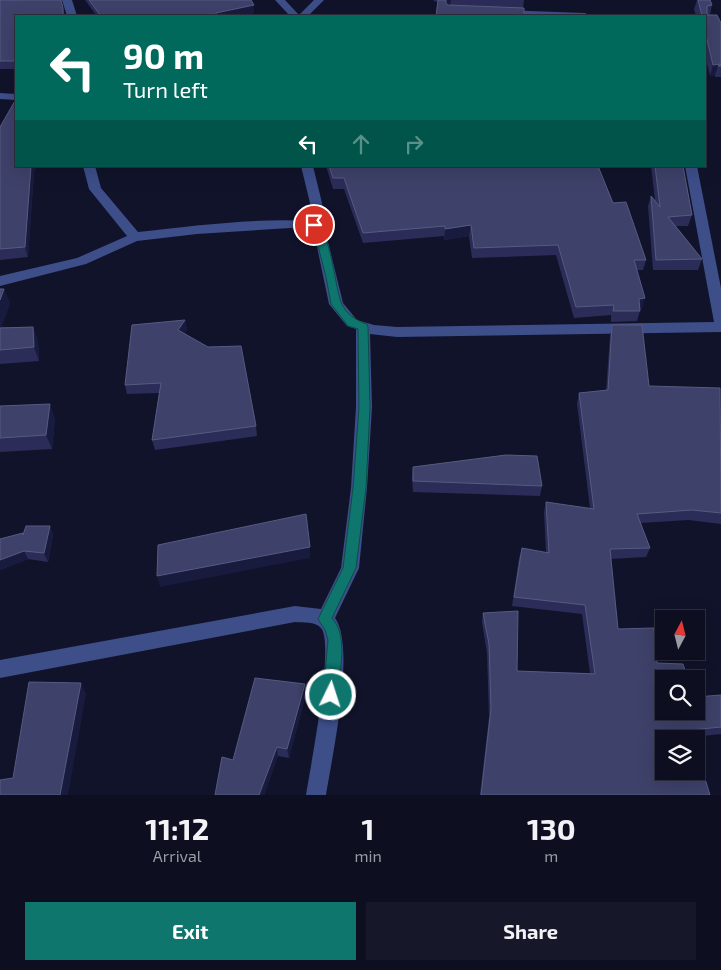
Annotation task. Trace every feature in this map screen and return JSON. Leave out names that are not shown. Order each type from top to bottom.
[{"type":"street","points":[[67,0],[72,15]]},
{"type":"street","points":[[280,0],[294,15]]},
{"type":"street","points":[[304,15],[319,0]]},
{"type":"street","points":[[498,13],[556,15]]},
{"type":"street","points":[[0,96],[15,98]]},
{"type":"street","points":[[90,167],[95,189],[135,237]]},
{"type":"street","points":[[307,167],[317,204],[318,213],[314,225],[329,268],[336,304],[352,323],[373,330],[398,332],[721,326],[691,167]]},
{"type":"street","points":[[0,281],[81,261],[135,237],[162,232],[314,225]]},
{"type":"street","points":[[325,619],[350,568],[359,488],[364,407],[363,327]]},
{"type":"street","points":[[0,668],[294,614],[316,615],[325,619],[331,627],[334,640],[329,714],[316,795]]},
{"type":"building","points":[[0,0],[61,0],[63,15],[15,15],[15,61],[0,61]]},
{"type":"building","points":[[89,0],[251,0],[254,5],[216,13],[216,15],[100,15]]},
{"type":"building","points":[[438,0],[446,0],[448,5],[524,8],[524,15],[436,15]]},
{"type":"building","points":[[698,0],[710,0],[712,5],[707,6],[707,15],[717,15],[721,23],[721,64],[713,65],[706,35],[706,15],[702,15]]},
{"type":"building","points":[[15,101],[15,167],[31,167],[25,247],[0,249],[0,127]]},
{"type":"building","points":[[329,167],[598,167],[613,203],[626,202],[646,260],[634,260],[645,298],[639,299],[640,311],[613,311],[614,305],[576,307],[558,245],[474,248],[471,225],[445,229],[445,226],[363,233],[344,178],[333,178]]},
{"type":"building","points":[[655,167],[683,167],[692,215],[668,217],[702,259],[656,260],[651,196],[660,207]]},
{"type":"building","points":[[0,289],[4,289],[0,300]]},
{"type":"building","points":[[185,320],[178,330],[208,347],[241,346],[256,426],[152,440],[161,383],[125,385],[132,325]]},
{"type":"building","points":[[612,325],[642,325],[649,386],[720,388],[721,513],[692,510],[637,514],[650,548],[610,549],[618,629],[654,628],[655,660],[657,663],[683,664],[685,670],[655,670],[655,720],[705,720],[705,696],[721,695],[721,727],[691,730],[655,730],[655,780],[705,779],[710,795],[481,795],[491,709],[489,644],[483,613],[518,611],[517,671],[595,674],[585,605],[514,597],[522,548],[549,553],[546,502],[594,509],[579,393],[608,390]]},
{"type":"building","points":[[33,327],[34,347],[0,350],[0,328]]},
{"type":"building","points":[[50,404],[46,435],[0,438],[0,406]]},
{"type":"building","points":[[506,455],[537,456],[542,486],[413,481],[413,467]]},
{"type":"building","points":[[306,514],[310,547],[157,576],[158,545]]},
{"type":"building","points":[[26,526],[50,526],[44,553],[24,551],[0,560],[0,539],[23,533],[23,535]]},
{"type":"building","points":[[255,678],[305,684],[287,749],[277,747],[259,795],[215,795],[222,757],[233,760]]},
{"type":"building","points":[[29,682],[81,683],[60,795],[0,795],[0,780],[13,778]]},
{"type":"route","points":[[314,225],[322,242],[336,304],[352,323],[363,327],[364,407],[359,488],[350,568],[325,619],[331,627],[334,640],[331,695]]}]
